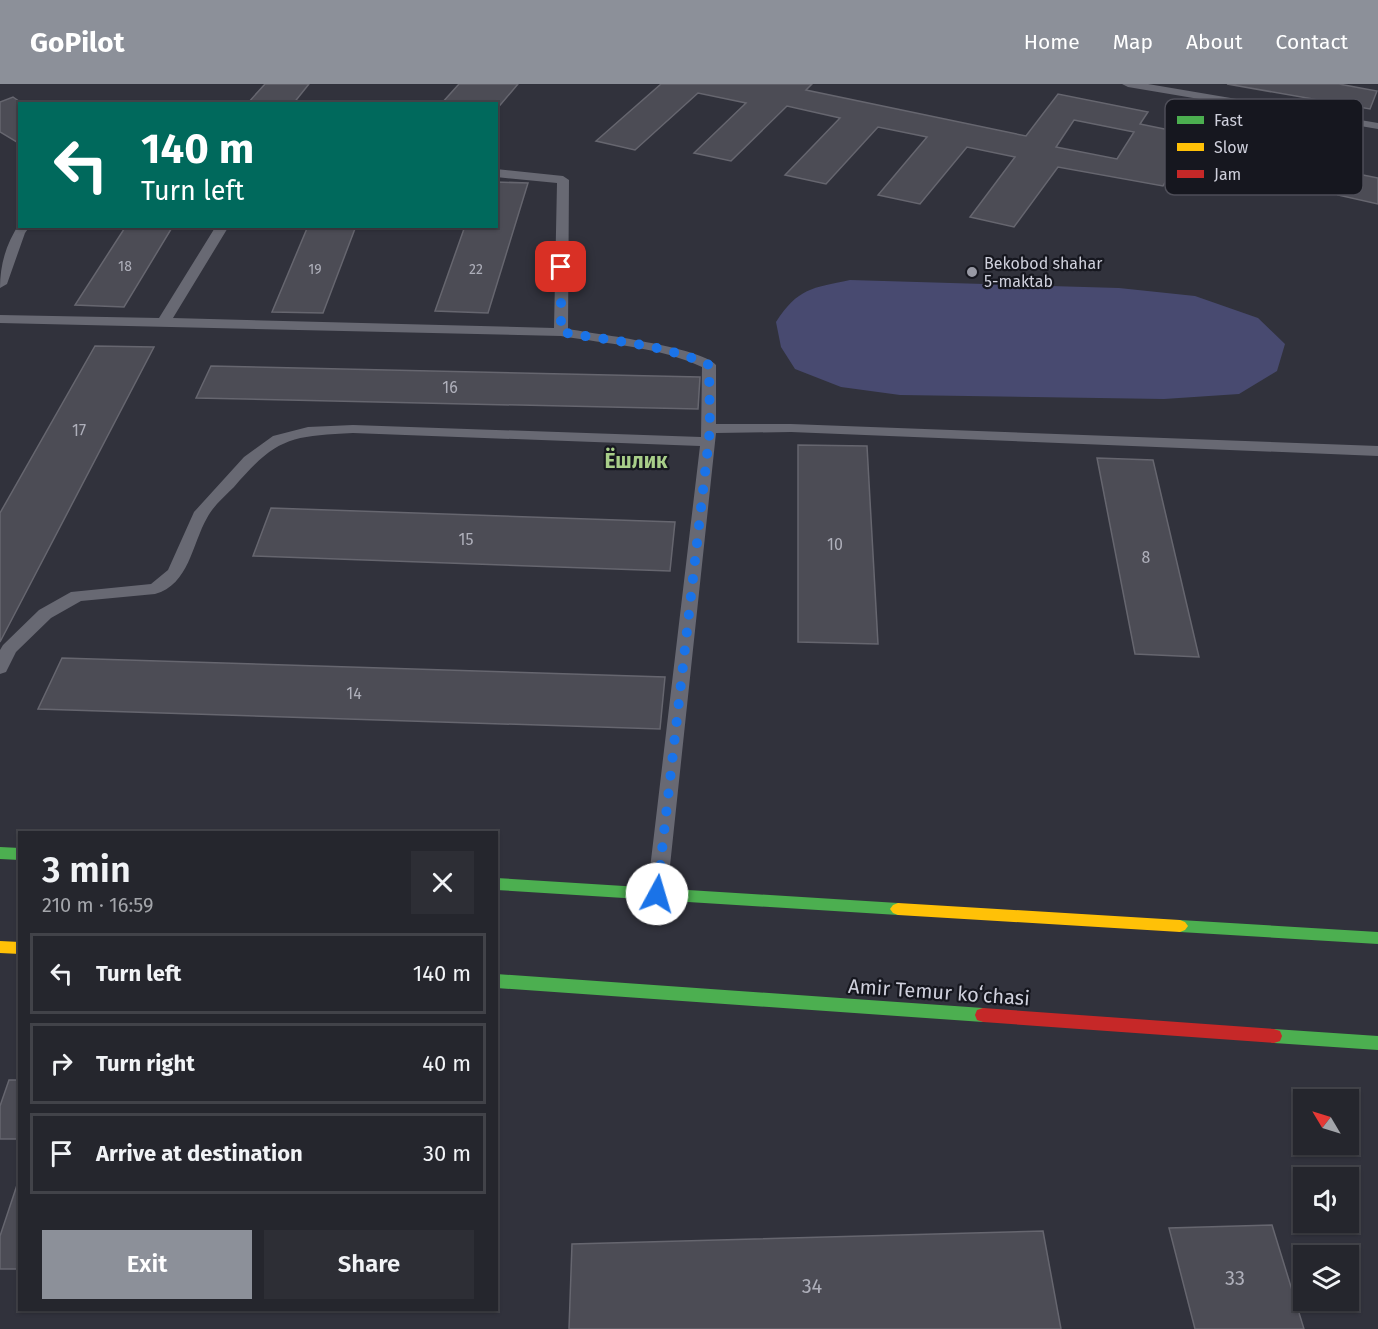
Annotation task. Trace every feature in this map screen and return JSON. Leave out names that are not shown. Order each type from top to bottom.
[{"type":"street","points":[[0,853],[18,854]]},
{"type":"street","points":[[498,884],[1378,938]]},
{"type":"street","points":[[0,946],[18,948]]},
{"type":"street","name":"Amir Temur koʻchasi","points":[[498,981],[1378,1043]]},
{"type":"lane","points":[[1128,84],[1217,99]]},
{"type":"lane","points":[[1363,123],[1378,126]]},
{"type":"lane","points":[[498,173],[563,180],[561,332]]},
{"type":"lane","points":[[0,284],[23,228]]},
{"type":"lane","points":[[164,321],[222,228]]},
{"type":"lane","points":[[0,319],[561,332],[646,347],[696,359],[709,365],[709,435],[657,894]]},
{"type":"lane","points":[[0,668],[9,649],[45,614],[77,596],[155,589],[175,573],[200,515],[249,460],[278,439],[308,432],[353,429],[709,435],[791,428],[1378,451]]},
{"type":"shaded area","points":[[850,280],[1119,288],[1195,296],[1258,318],[1285,344],[1277,371],[1239,394],[1164,399],[900,395],[841,387],[795,369],[781,347],[776,322],[792,302],[807,291]]},
{"type":"building","points":[[265,84],[309,84],[295,102],[249,102]]},
{"type":"building","points":[[459,84],[518,84],[498,108],[498,102],[443,102]]},
{"type":"building","points":[[661,84],[812,84],[806,90],[1026,136],[1058,94],[1148,112],[1140,124],[1165,129],[1165,183],[1163,186],[1058,167],[1014,227],[970,217],[1015,157],[967,147],[920,204],[878,195],[927,137],[878,127],[826,184],[785,175],[840,118],[787,106],[731,161],[694,153],[746,103],[698,93],[635,150],[596,141]],"holes":[[[1074,120],[1134,132],[1117,159],[1056,147]]]},
{"type":"building","points":[[1227,84],[1339,84],[1377,91],[1370,109],[1363,108],[1363,99],[1313,99]]},
{"type":"building","points":[[13,97],[20,102],[18,102],[18,143],[0,132],[0,102]]},
{"type":"building","points":[[1363,175],[1378,178],[1378,204],[1338,195],[1363,195]]},
{"type":"building","points":[[498,182],[528,183],[488,313],[435,311],[464,228],[498,228]]},
{"type":"building","points":[[125,228],[172,228],[124,307],[75,305]]},
{"type":"building","points":[[307,228],[355,228],[323,313],[272,312]]},
{"type":"building","points":[[95,346],[154,347],[0,642],[0,513]]},
{"type":"building","points":[[211,366],[700,377],[698,409],[196,398]]},
{"type":"building","points":[[798,445],[867,446],[878,644],[798,642]]},
{"type":"building","points":[[1097,458],[1153,460],[1199,657],[1135,654]]},
{"type":"building","points":[[271,508],[675,522],[670,571],[253,556]]},
{"type":"building","points":[[62,658],[665,677],[660,729],[38,709]]},
{"type":"building","points":[[9,1080],[18,1080],[18,1139],[0,1139],[0,1106]]},
{"type":"building","points":[[18,1185],[18,1269],[0,1269],[0,1236]]},
{"type":"building","points":[[1272,1225],[1293,1293],[1293,1311],[1298,1311],[1304,1329],[1195,1329],[1169,1228]]},
{"type":"building","points":[[1043,1231],[1061,1329],[569,1329],[572,1244]]},
{"type":"traffic: fast","points":[[0,853],[18,854]]},
{"type":"traffic: fast","points":[[498,884],[898,909]]},
{"type":"traffic: fast","points":[[1180,926],[1378,938]]},
{"type":"traffic: fast","points":[[498,981],[983,1015]]},
{"type":"traffic: fast","points":[[1274,1036],[1378,1043]]},
{"type":"traffic: slow","points":[[898,909],[1180,926]]},
{"type":"traffic: slow","points":[[0,947],[18,948]]},
{"type":"traffic: jam","points":[[983,1015],[1274,1036]]},
{"type":"place","name":"Bekobod shahar 5-maktab","points":[[972,272]]},
{"type":"district","name":"Ёшлик","points":[[636,461]]},
{"type":"route","points":[[561,267],[561,332],[646,347],[696,359],[709,365],[710,429],[657,894]]}]
